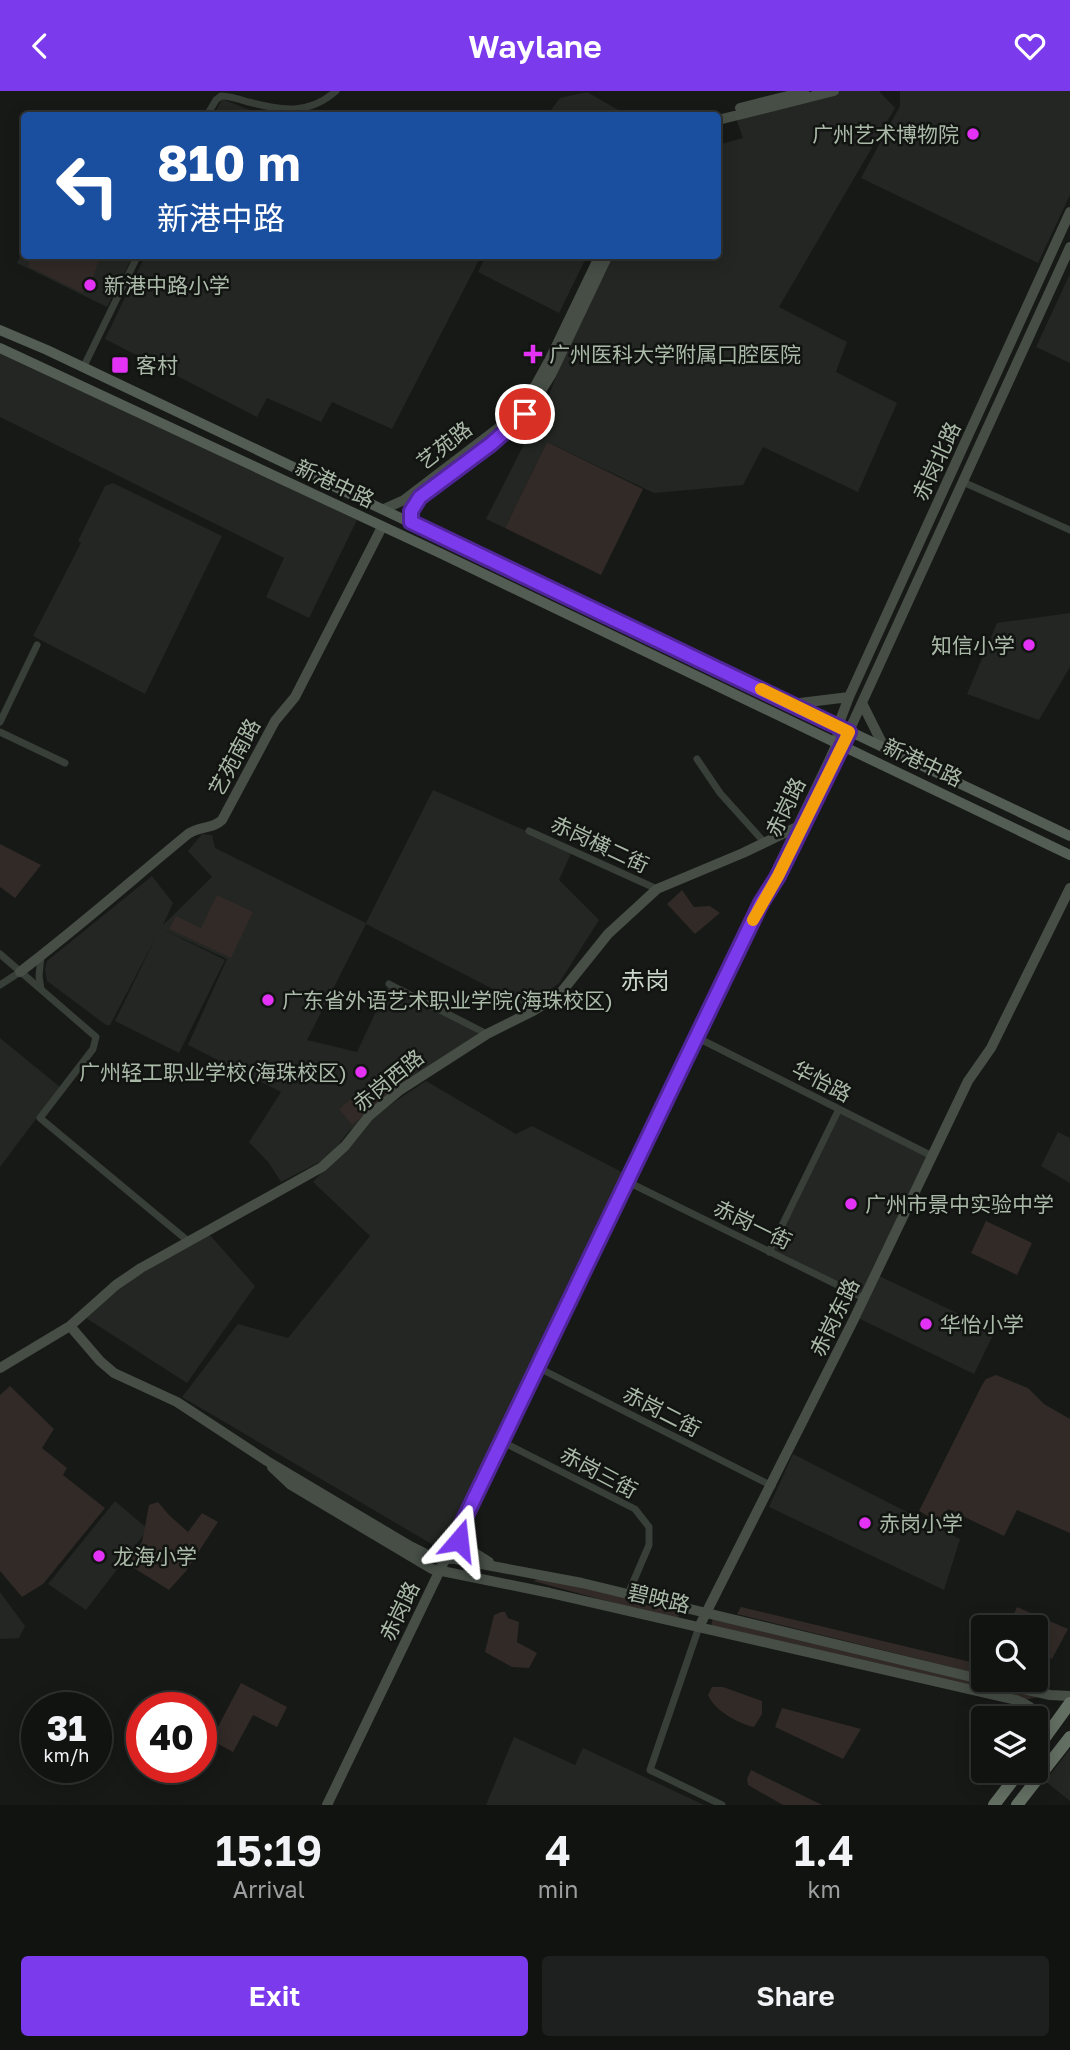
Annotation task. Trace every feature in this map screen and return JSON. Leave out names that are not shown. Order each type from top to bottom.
[{"type":"highway","points":[[1048,1734],[1070,1703]]},
{"type":"highway","points":[[1017,1805],[1070,1737]]},
{"type":"highway","points":[[993,1805],[1010,1783]]},
{"type":"main road","name":"新港中路","points":[[0,330],[384,509],[1070,836]]},
{"type":"main road","name":"新港中路","points":[[0,348],[383,527],[1070,855]]},
{"type":"street","points":[[209,112],[221,96],[296,109],[316,106],[335,93],[343,91]]},
{"type":"street","points":[[721,112],[807,91]]},
{"type":"street","points":[[721,119],[834,91]]},
{"type":"street","name":"赤岗北路","points":[[838,726],[1070,212]]},
{"type":"street","name":"赤岗北路","points":[[849,732],[1070,247]]},
{"type":"street","points":[[83,368],[136,259]]},
{"type":"street","name":"艺苑路","points":[[384,509],[404,500],[522,406],[541,377],[598,259]]},
{"type":"street","name":"艺苑路","points":[[411,522],[411,511],[420,497],[509,429],[530,408],[546,384],[606,259]]},
{"type":"street","points":[[963,482],[1070,530]]},
{"type":"street","name":"艺苑南路","points":[[20,972],[192,831],[215,825],[222,820],[275,721],[295,697],[383,527]]},
{"type":"street","points":[[0,722],[37,645]]},
{"type":"street","points":[[792,704],[849,697]]},
{"type":"street","points":[[862,703],[884,748]]},
{"type":"street","name":"赤岗路","points":[[761,903],[778,876],[840,744],[838,726]]},
{"type":"street","points":[[0,732],[65,763]]},
{"type":"street","name":"赤岗路","points":[[327,1805],[797,827],[840,744],[849,732]]},
{"type":"street","points":[[697,759],[720,793],[764,842]]},
{"type":"street","name":"赤岗西路","points":[[0,1369],[70,1326],[116,1285],[141,1268],[322,1167],[345,1146],[369,1116],[400,1090],[486,1034],[559,995],[608,934],[657,889],[797,827]]},
{"type":"street","name":"赤岗横二街","points":[[529,831],[657,889]]},
{"type":"street","name":"赤岗东路","points":[[722,1805],[650,1770],[699,1627],[772,1486],[968,1081],[991,1048],[1070,888]]},
{"type":"street","points":[[0,954],[95,1035],[93,1049],[40,1118],[188,1241]]},
{"type":"street","points":[[41,955],[41,989]]},
{"type":"street","points":[[0,985],[20,972]]},
{"type":"street","points":[[389,984],[486,1034]]},
{"type":"street","name":"华怡路","points":[[696,1037],[933,1156]]},
{"type":"street","points":[[769,1252],[839,1109]]},
{"type":"street","name":"赤岗一街","points":[[626,1181],[864,1298]]},
{"type":"street","name":"碧映路","points":[[70,1326],[114,1373],[177,1402],[267,1461],[433,1558],[502,1568],[628,1594],[971,1677]]},
{"type":"street","name":"赤岗二街","points":[[537,1367],[772,1486]]},
{"type":"street","name":"赤岗三街","points":[[501,1441],[635,1509],[649,1527],[649,1545],[628,1594]]},
{"type":"street","name":"碧映路","points":[[267,1461],[291,1485],[412,1559],[439,1571],[495,1580],[1016,1700],[1030,1706]]},
{"type":"street","points":[[458,1532],[459,1540],[468,1551],[502,1568]]},
{"type":"street","name":"碧映路","points":[[1037,1692],[1070,1696]]},
{"type":"shaded area","points":[[840,91],[879,91],[895,108],[779,307],[847,342],[836,372],[897,403],[858,492],[763,447],[743,485],[654,493],[547,442],[505,528],[486,519],[549,395],[570,341],[609,259],[721,259],[721,144],[743,138],[736,118]]},
{"type":"shaded area","points":[[900,91],[1070,91],[1070,195],[1038,263],[861,178],[900,106]]},
{"type":"shaded area","points":[[587,92],[622,112],[549,112],[560,98]]},
{"type":"shaded area","points":[[222,99],[255,112],[216,112]]},
{"type":"shaded area","name":"新港中路小学","points":[[21,254],[21,259],[131,259],[107,307],[17,263]]},
{"type":"shaded area","points":[[29,259],[99,260],[92,280],[82,293],[29,267]]},
{"type":"shaded area","points":[[143,259],[479,259],[392,429],[332,402],[321,422],[267,398],[257,417],[105,339]]},
{"type":"shaded area","points":[[484,259],[586,259],[559,313],[478,272]]},
{"type":"shaded area","points":[[1070,274],[1070,363],[1036,347]]},
{"type":"shaded area","points":[[0,351],[357,520],[309,618],[266,597],[284,558],[0,417]]},
{"type":"shaded area","points":[[547,442],[643,489],[601,575],[505,528]]},
{"type":"shaded area","points":[[113,483],[222,536],[145,694],[33,636],[81,543],[78,541],[105,486]]},
{"type":"shaded area","name":"知信小学","points":[[1070,613],[1070,667],[1039,720],[967,694],[997,623]]},
{"type":"shaded area","points":[[433,790],[572,851],[559,880],[599,920],[559,983],[528,1007],[366,924],[307,1040],[357,1052],[389,984],[485,1033],[349,1131],[329,1157],[281,1182],[269,1163],[249,1142],[281,1092],[188,1045],[227,959],[160,928],[225,960],[179,1053],[115,1021],[156,937],[110,1025],[106,1025],[47,981],[47,961],[152,876],[173,903],[163,925],[212,877],[188,851],[202,834],[212,835],[215,848],[366,923]]},
{"type":"shaded area","points":[[0,844],[41,865],[15,898],[0,887]]},
{"type":"shaded area","points":[[682,890],[694,907],[710,906],[720,913],[695,934],[667,904]]},
{"type":"shaded area","points":[[217,895],[253,912],[231,958],[169,929],[176,916],[201,928]]},
{"type":"shaded area","points":[[0,1038],[60,1087],[0,1167]]},
{"type":"shaded area","points":[[396,1063],[409,1080],[352,1125],[339,1109]]},
{"type":"shaded area","points":[[426,1081],[516,1134],[532,1126],[622,1172],[440,1549],[182,1397],[238,1324],[288,1338],[370,1236],[313,1182],[370,1118]]},
{"type":"shaded area","name":"广州市景中实验中学","points":[[841,1113],[929,1158],[863,1295],[773,1249]]},
{"type":"shaded area","points":[[1058,1132],[1070,1138],[1070,1183],[1041,1166]]},
{"type":"shaded area","points":[[986,1221],[1032,1243],[1017,1275],[971,1253]]},
{"type":"shaded area","points":[[209,1234],[255,1286],[187,1383],[86,1318],[117,1288]]},
{"type":"shaded area","name":"华怡小学","points":[[877,1275],[995,1331],[974,1374],[858,1318]]},
{"type":"shaded area","points":[[996,1375],[1028,1388],[1044,1404],[1070,1419],[1070,1533],[1017,1510],[1004,1536],[948,1509],[940,1523],[919,1511],[982,1385],[986,1379]]},
{"type":"shaded area","points":[[10,1386],[54,1429],[42,1448],[67,1468],[63,1475],[105,1508],[43,1584],[22,1597],[0,1571],[0,1395]]},
{"type":"shaded area","name":"赤岗小学","points":[[793,1454],[960,1539],[944,1590],[769,1507]]},
{"type":"shaded area","name":"龙海小学","points":[[115,1501],[148,1529],[86,1610],[48,1584]]},
{"type":"shaded area","points":[[158,1502],[188,1532],[202,1513],[218,1522],[186,1571],[169,1590],[126,1563],[142,1542],[149,1505]]},
{"type":"shaded area","points":[[543,1578],[681,1608],[677,1620],[533,1581]]},
{"type":"shaded area","points":[[0,1592],[25,1626],[19,1638],[0,1639]]},
{"type":"shaded area","points":[[741,1607],[971,1662],[971,1672],[737,1614]]},
{"type":"shaded area","points":[[1017,1607],[1036,1615],[1013,1615]]},
{"type":"shaded area","points":[[501,1612],[519,1622],[517,1642],[537,1653],[529,1668],[512,1667],[485,1652],[494,1615]]},
{"type":"shaded area","points":[[713,1617],[971,1679],[971,1688],[711,1627]]},
{"type":"shaded area","points":[[1048,1620],[1068,1629],[1052,1659],[1048,1657]]},
{"type":"shaded area","points":[[241,1683],[287,1707],[277,1727],[253,1715],[233,1752],[217,1743],[217,1729]]},
{"type":"shaded area","points":[[712,1687],[723,1687],[762,1701],[762,1714],[754,1727],[721,1711],[708,1695]]},
{"type":"shaded area","points":[[990,1692],[1027,1692],[1044,1696],[1024,1700]]},
{"type":"shaded area","points":[[782,1708],[861,1729],[843,1759],[775,1727]]},
{"type":"shaded area","points":[[514,1737],[575,1765],[583,1748],[704,1805],[486,1805]]},
{"type":"shaded area","points":[[1070,1749],[1070,1801],[1048,1783],[1048,1777]]},
{"type":"shaded area","points":[[751,1770],[822,1805],[783,1805],[748,1785],[747,1779]]},
{"type":"slow traffic","points":[[753,920],[778,876],[849,732],[761,689]]},
{"type":"place","name":"广州艺术博物院","points":[[973,134]]},
{"type":"place","name":"新港中路小学","points":[[90,285]]},
{"type":"place","name":"广州医科大学附属口腔医院","points":[[533,354]]},
{"type":"place","name":"客村","points":[[120,365]]},
{"type":"place","name":"知信小学","points":[[1029,645]]},
{"type":"place","name":"广东省外语艺术职业学院(海珠校区)","points":[[268,1000]]},
{"type":"place","name":"广州轻工职业学校(海珠校区)","points":[[361,1072]]},
{"type":"place","name":"广州市景中实验中学","points":[[851,1204]]},
{"type":"place","name":"华怡小学","points":[[926,1324]]},
{"type":"place","name":"赤岗小学","points":[[865,1523]]},
{"type":"place","name":"龙海小学","points":[[99,1556]]},
{"type":"district","name":"赤岗","points":[[645,979]]},
{"type":"route","points":[[459,1540],[458,1532],[639,1153],[761,903],[778,876],[849,732],[411,522],[411,511],[420,497],[491,444],[525,414]]}]
